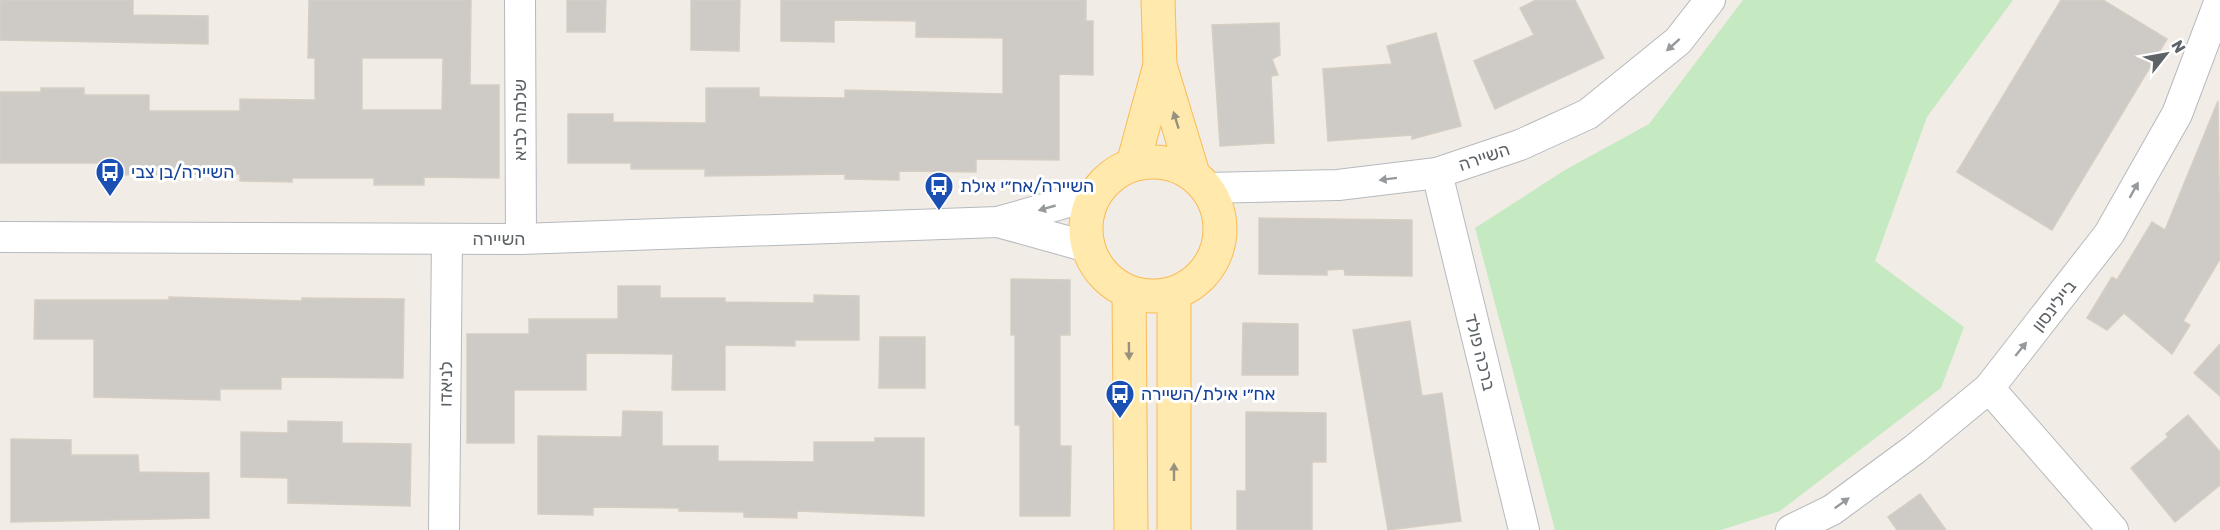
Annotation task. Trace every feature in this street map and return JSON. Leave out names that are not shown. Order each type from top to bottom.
[{"type":"main road","points":[[1133,164],[1160,66],[1158,0]]},
{"type":"main road","points":[[1160,66],[1200,181],[1217,207],[1221,228],[1218,250],[1208,268],[1193,284],[1174,294],[1159,297],[1129,292],[1111,282],[1097,266],[1088,247],[1086,226],[1089,206],[1114,173],[1133,164],[1154,161],[1174,164],[1200,181]]},
{"type":"main road","points":[[1129,292],[1131,530]]},
{"type":"main road","points":[[1174,294],[1174,530]]},
{"type":"street","name":"שלמה לביא","points":[[520,0],[521,239]]},
{"type":"street","name":"השיירה","points":[[1200,181],[1338,185],[1437,173],[1520,145],[1588,114],[1678,41],[1710,0]]},
{"type":"street","name":"ביילינסון","points":[[1791,530],[1832,510],[1915,449],[1989,388],[2109,234],[2177,114],[2220,0]]},
{"type":"street","name":"ברכה פולד","points":[[1437,173],[1524,530]]},
{"type":"street","name":"השיירה","points":[[0,237],[521,239],[998,222],[1096,194]]},
{"type":"street","name":"השיירה","points":[[998,222],[1088,247]]},
{"type":"street","name":"לניאדו","points":[[444,530],[447,239]]},
{"type":"street","points":[[1989,388],[2113,530]]},
{"type":"green space","points":[[1743,0],[2013,0],[1927,117],[1875,261],[1964,327],[1941,388],[1780,511],[1721,530],[1555,530],[1475,228],[1565,170],[1649,124]]},
{"type":"building","points":[[0,0],[133,0],[133,15],[208,16],[208,44],[0,40]]},
{"type":"building","points":[[309,0],[471,0],[470,85],[499,85],[499,178],[424,177],[424,185],[374,185],[374,178],[292,178],[292,182],[240,181],[240,174],[101,175],[101,163],[0,163],[0,92],[41,92],[41,88],[84,88],[84,95],[149,95],[149,111],[240,111],[240,99],[315,100],[315,58],[308,58]],"holes":[[[362,58],[443,58],[442,110],[362,110]]]},
{"type":"building","points":[[567,0],[606,0],[605,32],[567,32]]},
{"type":"building","points":[[691,0],[740,0],[739,51],[691,50]]},
{"type":"building","points":[[781,0],[1086,0],[1086,21],[1093,21],[1093,75],[1059,74],[1059,160],[976,159],[976,172],[899,171],[899,180],[845,179],[845,174],[705,176],[705,169],[631,169],[631,163],[568,163],[568,114],[613,114],[613,122],[706,123],[706,88],[759,88],[759,97],[845,98],[845,90],[1003,94],[1003,38],[916,37],[916,21],[834,20],[834,42],[781,41]]},
{"type":"building","points":[[1536,0],[1575,0],[1604,58],[1495,109],[1474,61],[1534,35],[1520,8]]},
{"type":"building","points":[[2061,0],[2103,0],[2167,39],[2052,230],[1957,172]]},
{"type":"building","points":[[1279,23],[1280,55],[1272,59],[1278,75],[1271,76],[1274,143],[1220,146],[1212,25]]},
{"type":"building","points":[[1436,33],[1461,126],[1412,139],[1412,135],[1328,141],[1323,69],[1392,64],[1387,46]]},
{"type":"building","points":[[2218,101],[2220,259],[2183,321],[2190,325],[2172,354],[2124,313],[2107,330],[2087,318],[2112,277],[2117,280],[2152,222],[2165,230]]},
{"type":"building","points":[[1259,218],[1412,220],[1412,276],[1345,275],[1344,269],[1327,270],[1327,275],[1259,274]]},
{"type":"building","points":[[1011,279],[1070,280],[1070,335],[1060,335],[1060,446],[1071,446],[1070,516],[1020,516],[1020,425],[1015,425],[1015,335],[1011,335]]},
{"type":"building","points":[[618,286],[660,286],[660,298],[725,298],[725,302],[814,303],[814,295],[859,296],[859,340],[795,340],[795,346],[725,345],[725,390],[672,390],[673,354],[586,353],[586,390],[514,390],[514,443],[467,443],[467,334],[529,334],[529,319],[618,319]]},
{"type":"building","points":[[169,297],[302,301],[302,298],[404,299],[403,378],[281,377],[281,389],[220,389],[220,400],[94,397],[94,339],[34,339],[35,300],[169,300]]},
{"type":"building","points":[[1410,321],[1422,396],[1442,393],[1461,521],[1388,530],[1353,330]]},
{"type":"building","points":[[1243,323],[1298,324],[1298,375],[1242,375]]},
{"type":"building","points":[[880,337],[925,337],[925,388],[879,388]]},
{"type":"building","points":[[2220,344],[2220,396],[2194,373]]},
{"type":"building","points":[[623,411],[662,412],[662,446],[718,446],[718,461],[814,462],[814,442],[875,442],[875,438],[924,438],[924,516],[797,511],[797,518],[744,517],[744,512],[679,511],[679,508],[593,507],[593,515],[538,514],[538,436],[622,437]]},
{"type":"building","points":[[1246,412],[1326,413],[1326,462],[1312,462],[1312,530],[1237,530],[1237,491],[1246,491]]},
{"type":"building","points":[[2188,415],[2220,452],[2220,485],[2175,522],[2131,468],[2168,437],[2166,434]]},
{"type":"building","points":[[288,421],[342,422],[342,443],[411,444],[410,506],[288,503],[288,478],[241,477],[241,432],[288,433]]},
{"type":"building","points":[[11,439],[71,440],[71,455],[138,455],[139,472],[209,473],[209,518],[11,522]]},
{"type":"building","points":[[1920,494],[1946,530],[1897,530],[1888,517]]},
{"type":"place","name":"השיירה/בן צבי","points":[[110,198]]},
{"type":"place","name":"השיירה/אח״י אילת","points":[[939,212]]},
{"type":"place","name":"אח״י אילת/השיירה","points":[[1120,420]]}]
